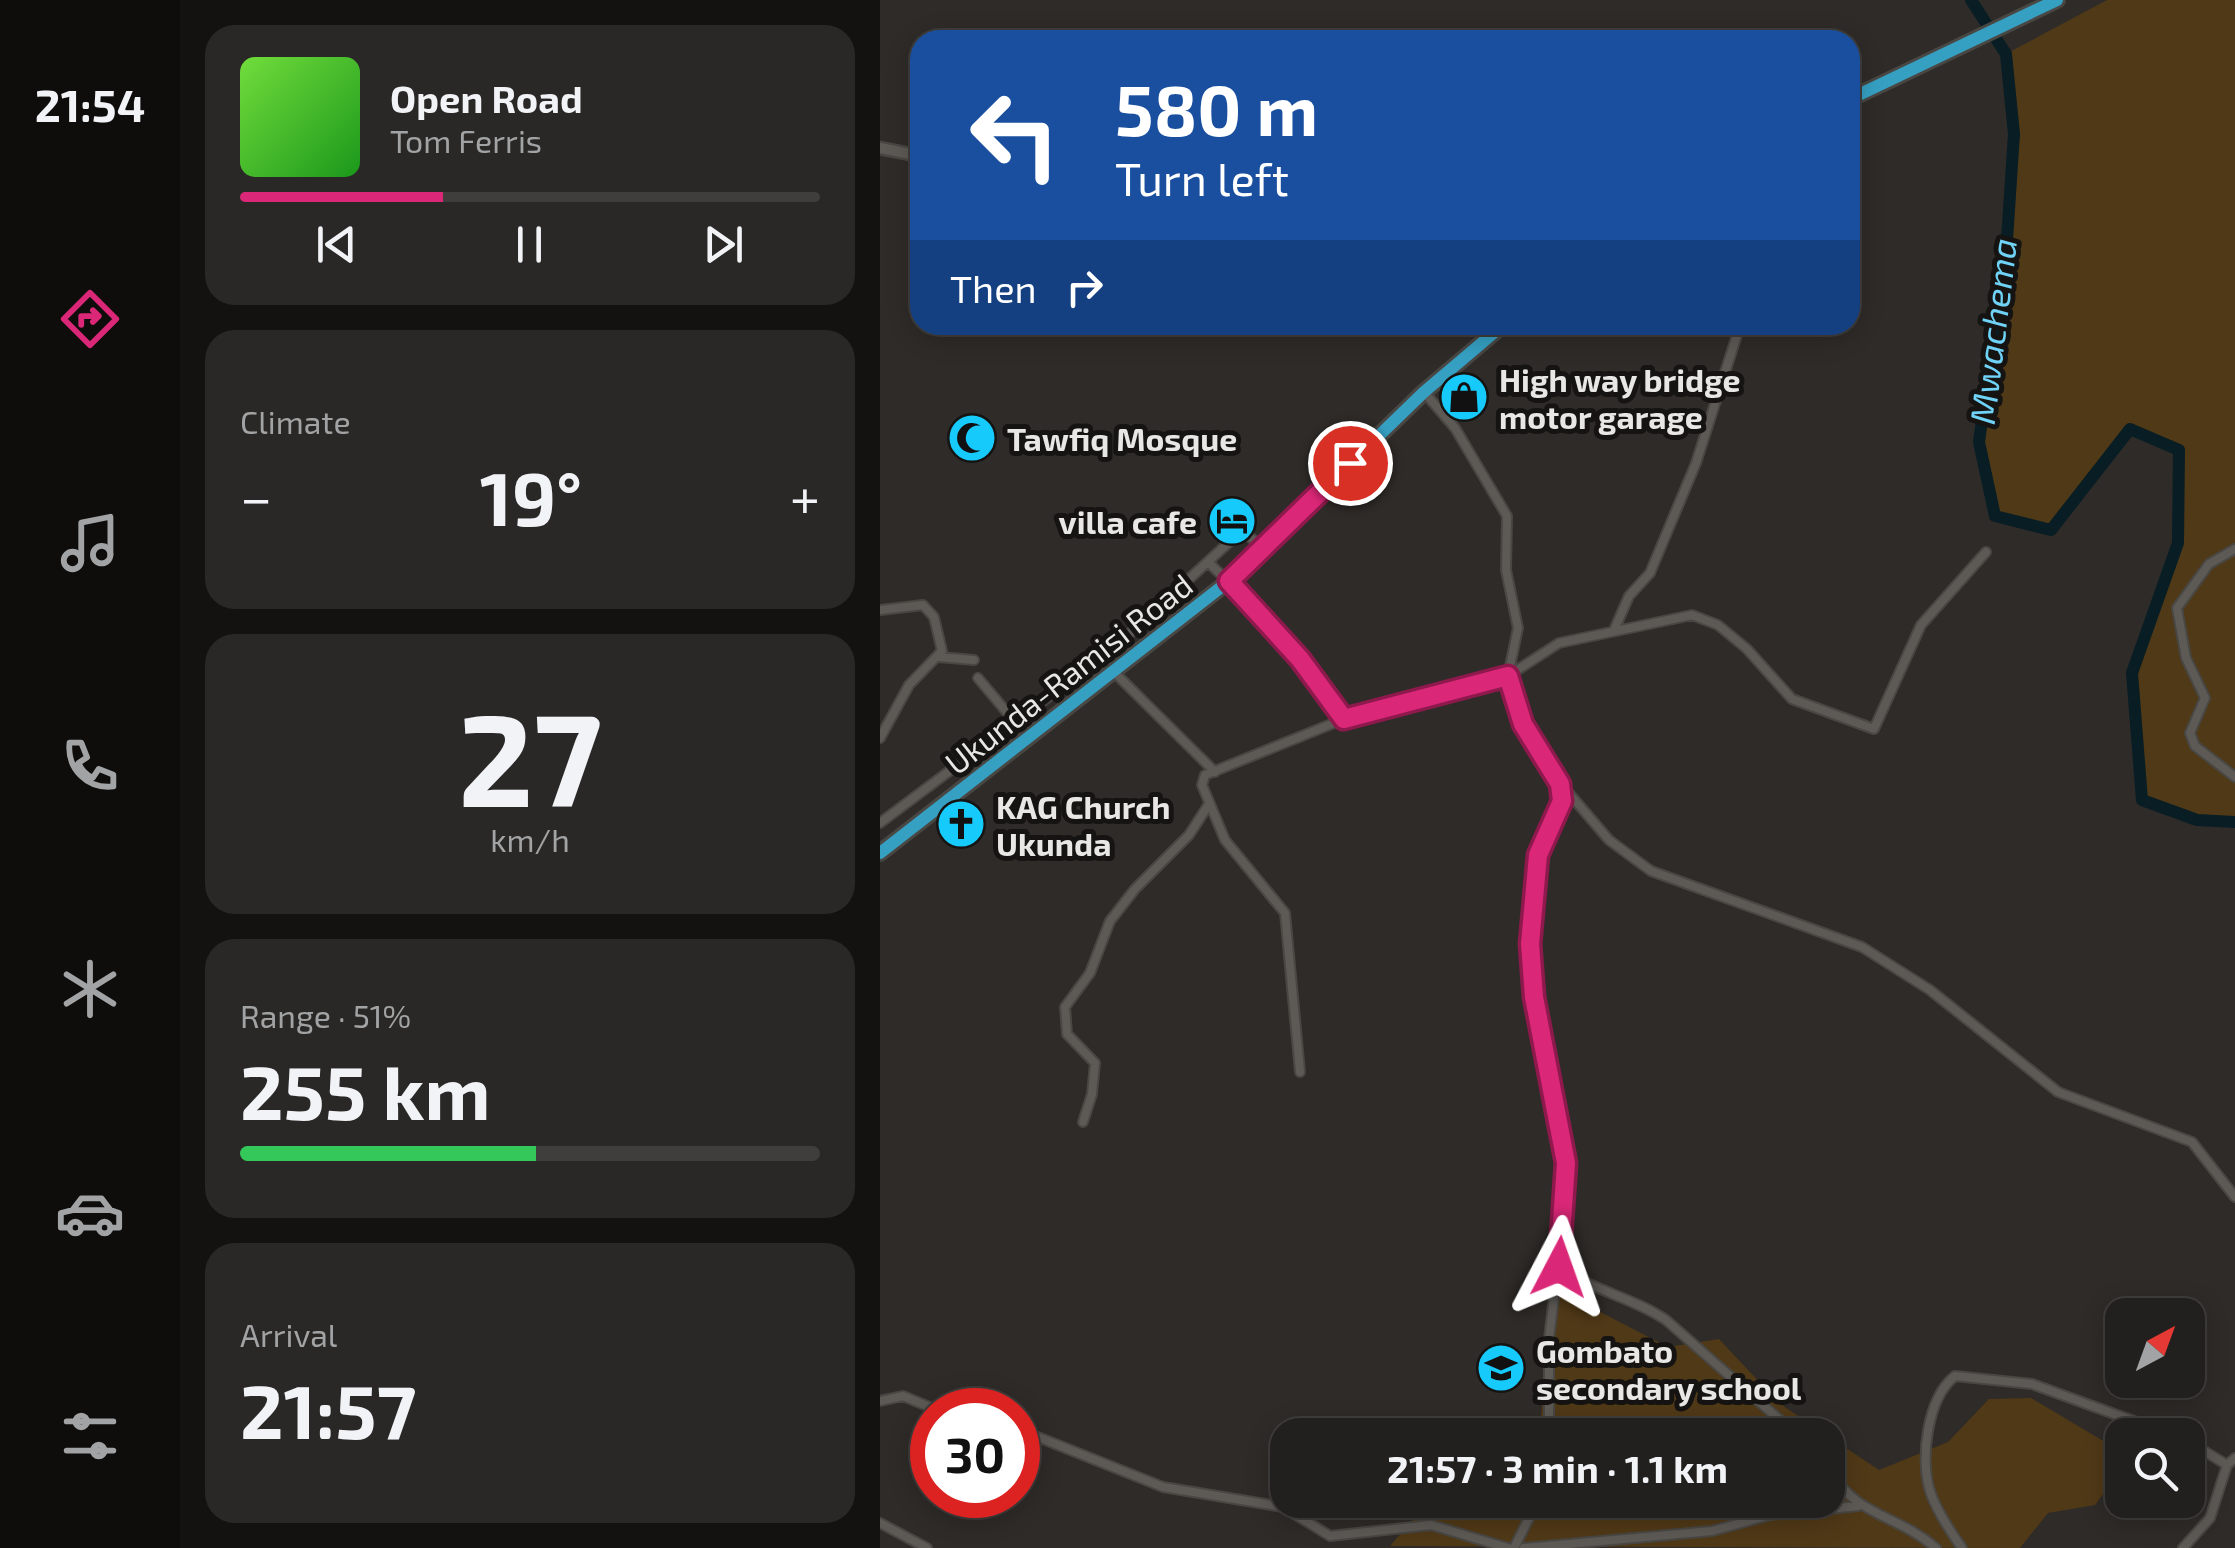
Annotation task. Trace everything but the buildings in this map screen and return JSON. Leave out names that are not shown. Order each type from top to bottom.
[{"type":"highway","points":[[1860,94],[2057,0]]},
{"type":"highway","name":"Ukunda-Ramisi Road","points":[[884,844],[958,794],[1229,581],[1424,392],[1491,335]]},
{"type":"street","points":[[880,148],[910,154]]},
{"type":"street","points":[[1615,628],[1629,596],[1650,573],[1696,463],[1737,335]]},
{"type":"street","points":[[1424,392],[1455,428],[1508,516],[1506,570],[1518,628],[1508,676],[1530,740],[1560,784],[1608,840],[1652,871],[1862,947],[1930,990],[2058,1092],[2192,1142],[2235,1197]]},
{"type":"street","points":[[880,823],[947,777],[1115,648],[1238,534],[1247,534],[1264,548]]},
{"type":"street","points":[[2235,550],[2209,564],[2177,608],[2186,658],[2205,698],[2190,733],[2195,746],[2235,778]]},
{"type":"street","points":[[1300,1072],[1284,913],[1224,840],[1202,780],[1344,719],[1508,676],[1559,643],[1615,628],[1692,615],[1718,626],[1747,649],[1792,698],[1874,729],[1921,625],[1986,552]]},
{"type":"street","points":[[1208,562],[1300,659],[1344,719]]},
{"type":"street","points":[[880,610],[923,605],[934,616],[942,651],[909,685],[880,738]]},
{"type":"street","points":[[939,657],[974,660]]},
{"type":"street","points":[[1116,673],[1215,772]]},
{"type":"street","points":[[978,678],[1015,722]]},
{"type":"street","points":[[947,777],[958,794]]},
{"type":"street","points":[[1549,1418],[1549,1340],[1566,1163],[1534,997],[1530,944],[1538,855],[1562,801],[1560,784]]},
{"type":"street","points":[[1082,1122],[1092,1094],[1095,1063],[1067,1034],[1065,1007],[1090,974],[1110,921],[1135,888],[1189,835],[1208,804]]},
{"type":"street","points":[[1559,1267],[1583,1283],[1643,1305],[1666,1320],[1778,1418]]},
{"type":"street","points":[[1962,1548],[1939,1511],[1927,1474],[1931,1423],[1944,1388],[1955,1376],[2032,1384],[2125,1418]]},
{"type":"street","points":[[880,1401],[903,1396],[910,1399]]},
{"type":"street","points":[[1040,1439],[1163,1487],[1284,1507],[1330,1536],[1431,1525],[1511,1548],[1528,1518]]},
{"type":"street","points":[[2205,1451],[2227,1465]]},
{"type":"street","points":[[2183,1548],[2210,1518],[2227,1465],[2235,1458]]},
{"type":"street","points":[[1845,1496],[1858,1506],[1905,1524],[1936,1548]]},
{"type":"street","points":[[1524,1548],[1712,1531],[1770,1515],[1858,1506]]},
{"type":"street","points":[[880,1523],[927,1548]]},
{"type":"shaded area","points":[[2107,0],[2235,0],[2235,822],[2197,820],[2142,800],[2132,673],[2178,543],[2179,450],[2129,429],[2051,530],[1995,516],[1979,442],[2007,240],[2014,134],[2006,54]]},
{"type":"shaded area","points":[[1554,1288],[1668,1347],[1719,1339],[1779,1403],[1801,1418],[1541,1418]]},
{"type":"shaded area","points":[[2031,1398],[2105,1442],[2105,1492],[2095,1505],[2048,1513],[2020,1548],[1390,1546],[1414,1518],[1845,1518],[1845,1447],[1879,1470],[1948,1442],[1989,1399]]},
{"type":"waterway","name":"Mwachema","points":[[1971,0],[2006,54],[2014,134],[2007,240],[1979,442],[1995,516],[2051,530],[2130,429],[2179,450],[2178,543],[2132,673],[2142,800],[2197,820],[2235,822]]},
{"type":"place","name":"High way bridge motor garage","points":[[1464,397]]},
{"type":"place","name":"Tawfiq Mosque","points":[[972,438]]},
{"type":"place","name":"villa cafe","points":[[1232,521]]},
{"type":"place","name":"KAG Church Ukunda","points":[[961,824]]},
{"type":"place","name":"Gombato secondary school","points":[[1501,1368]]},
{"type":"route","points":[[1350,463],[1229,581],[1300,659],[1344,719],[1508,676],[1530,740],[1560,784],[1560,808],[1538,855],[1530,944],[1534,997],[1568,1182],[1559,1267]]}]
